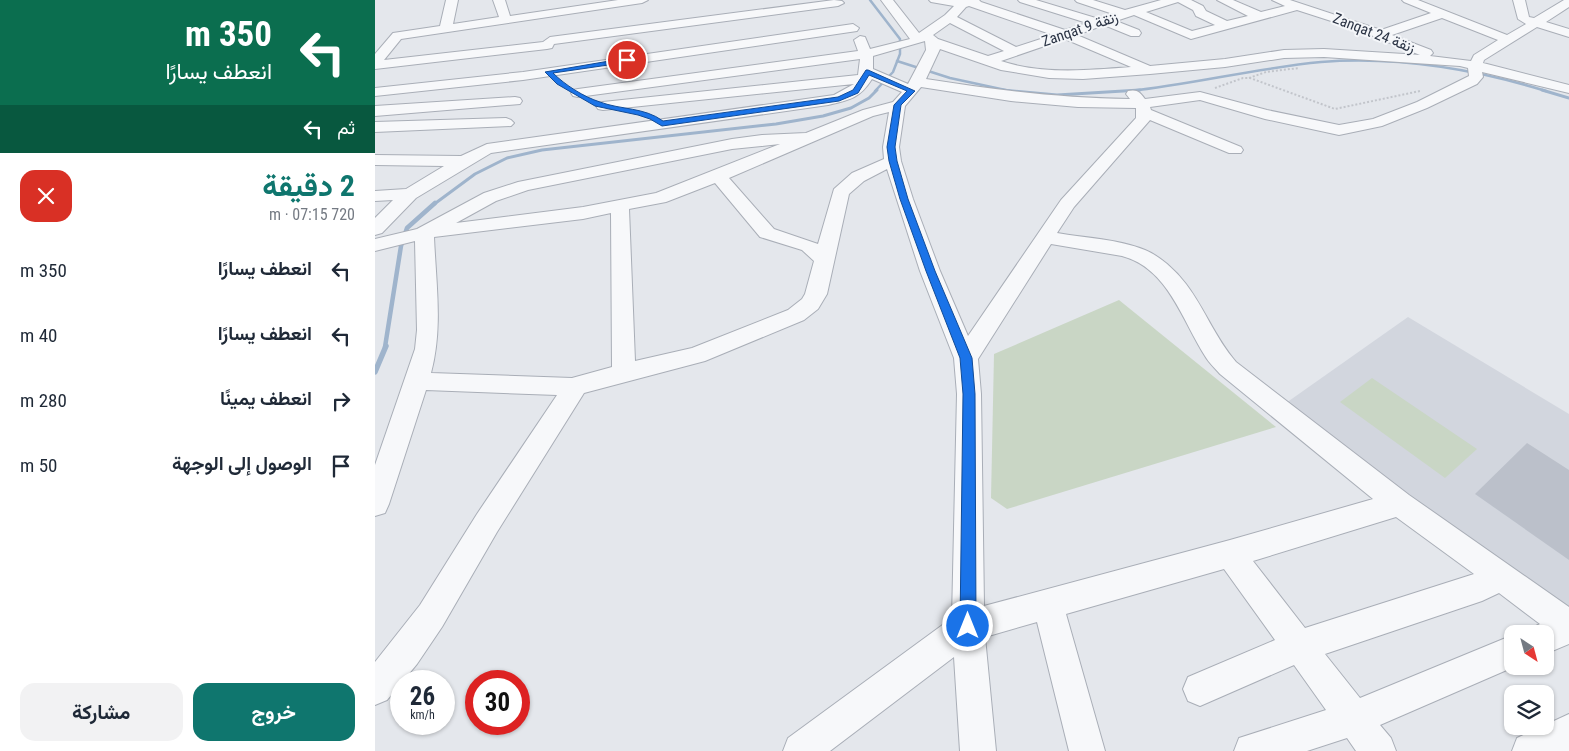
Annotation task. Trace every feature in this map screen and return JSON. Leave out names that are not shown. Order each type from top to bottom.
[{"type":"street","points":[[445,30],[452,0]]},
{"type":"street","points":[[499,0],[506,21]]},
{"type":"street","points":[[375,63],[397,36],[506,21],[570,5],[642,0]]},
{"type":"street","points":[[890,0],[925,42]]},
{"type":"street","points":[[935,0],[965,6],[1066,34],[1150,70]]},
{"type":"street","points":[[1024,0],[1135,33]]},
{"type":"street","points":[[1081,0],[1130,12],[1191,35],[1261,17],[1278,6]]},
{"type":"street","points":[[1104,7],[1121,0]]},
{"type":"street","points":[[1182,0],[1199,8],[1200,14],[1227,26]]},
{"type":"street","points":[[1223,0],[1261,17]]},
{"type":"street","points":[[1249,0],[1278,6]]},
{"type":"street","points":[[1407,0],[1506,39]]},
{"type":"street","points":[[1519,0],[1523,17],[1569,33]]},
{"type":"street","points":[[375,63],[548,48],[837,1],[866,54],[867,75],[856,91],[839,99],[487,149],[410,194],[380,238]]},
{"type":"street","name":"Zanqat 9 زنقة","points":[[991,60],[1167,1]]},
{"type":"street","points":[[570,5],[548,48],[548,72],[559,83],[603,106],[640,113],[653,117],[662,124]]},
{"type":"street","points":[[965,6],[985,21]]},
{"type":"street","points":[[965,6],[937,27],[925,42],[891,147],[904,199],[966,358],[969,394],[968,626],[978,751]]},
{"type":"street","points":[[965,6],[1016,52]]},
{"type":"street","name":"Zanqat 24 زنقة","points":[[1278,6],[1298,6],[1330,11],[1442,60]]},
{"type":"street","points":[[603,106],[867,75],[887,79],[910,88],[1078,103],[1191,96],[1209,98],[1265,114],[1339,130],[1377,123],[1471,81],[1479,58],[1506,39],[1566,8]]},
{"type":"street","points":[[1382,34],[1441,14]]},
{"type":"street","points":[[937,27],[991,60]]},
{"type":"street","points":[[515,101],[375,111],[382,92],[523,76],[762,34],[853,28]]},
{"type":"street","points":[[559,83],[703,58],[853,28]]},
{"type":"street","points":[[1020,37],[1037,44]]},
{"type":"street","points":[[1288,41],[1281,45],[1299,53]]},
{"type":"street","points":[[579,93],[866,54],[925,42],[991,60],[1026,72],[1049,74],[1083,75],[1150,70],[1299,53],[1442,60],[1476,70],[1569,89]]},
{"type":"street","points":[[375,73],[451,68],[525,59],[548,48]]},
{"type":"street","points":[[487,149],[506,123],[523,76],[525,59]]},
{"type":"street","points":[[966,358],[1067,204],[1143,119],[1137,100],[1117,72]]},
{"type":"street","points":[[380,238],[583,213],[676,193],[868,113],[910,88]]},
{"type":"street","points":[[1137,100],[1235,150]]},
{"type":"street","points":[[375,127],[506,123]]},
{"type":"street","points":[[418,234],[505,191],[666,156],[749,142],[811,138]]},
{"type":"street","points":[[666,156],[676,193]]},
{"type":"street","points":[[375,160],[464,161]]},
{"type":"street","points":[[417,382],[575,387],[624,372],[697,355],[796,315],[810,304],[816,294],[840,193],[848,182],[861,174],[893,161]]},
{"type":"street","points":[[718,176],[767,233],[809,246],[824,260]]},
{"type":"street","points":[[375,196],[410,194]]},
{"type":"street","points":[[621,206],[624,372]]},
{"type":"street","points":[[375,504],[379,479],[417,382],[426,349],[427,330],[418,234]]},
{"type":"street","points":[[1045,237],[1123,250],[1138,254],[1153,263],[1178,288],[1214,352],[1228,368],[1399,504],[1569,627],[1554,634]]},
{"type":"street","points":[[375,688],[405,652],[431,616],[487,523],[575,387]]},
{"type":"street","points":[[801,751],[968,626],[1230,554],[1399,504]]},
{"type":"street","points":[[1230,554],[1378,751]]},
{"type":"street","points":[[1200,689],[1300,646],[1482,586],[1499,576]]},
{"type":"street","points":[[1047,604],[1087,751]]},
{"type":"street","points":[[1252,751],[1352,718],[1504,655]]},
{"type":"street","points":[[1530,751],[1569,732]]},
{"type":"path","points":[[1191,96],[1248,78],[1335,109],[1415,91],[1448,92]]},
{"type":"shaded area","points":[[1408,317],[1569,414],[1569,616],[1286,403]]},
{"type":"green space","points":[[1119,300],[1276,427],[1007,509],[991,498],[994,354]]},
{"type":"green space","points":[[1372,378],[1477,449],[1445,478],[1340,402]]},
{"type":"building","points":[[1527,443],[1569,470],[1569,560],[1475,494]]},
{"type":"waterway","points":[[870,0],[900,39],[900,54],[897,61]]},
{"type":"waterway","points":[[875,91],[893,72],[897,61]]},
{"type":"waterway","points":[[897,61],[950,78],[1008,91]]},
{"type":"waterway","points":[[1135,90],[1321,62],[1378,61],[1435,66],[1491,76],[1546,91]]},
{"type":"waterway","points":[[433,205],[475,174],[507,158],[542,150],[776,124],[823,116],[851,108],[869,98],[877,90]]},
{"type":"waterway","points":[[1002,90],[1008,91]]},
{"type":"waterway","points":[[1008,91],[1057,95],[1135,90]]},
{"type":"waterway","points":[[1130,91],[1135,90]]},
{"type":"waterway","points":[[1135,90],[1140,90]]},
{"type":"waterway","points":[[1542,90],[1569,98]]},
{"type":"waterway","points":[[385,347],[401,246],[407,228],[435,203]]},
{"type":"waterway","points":[[375,372],[386,346]]},
{"type":"route","points":[[627,60],[548,72],[559,83],[597,104],[653,117],[662,124],[839,99],[856,91],[868,72],[912,91],[898,105],[891,147],[896,175],[904,199],[966,358],[969,394],[968,626]]}]
